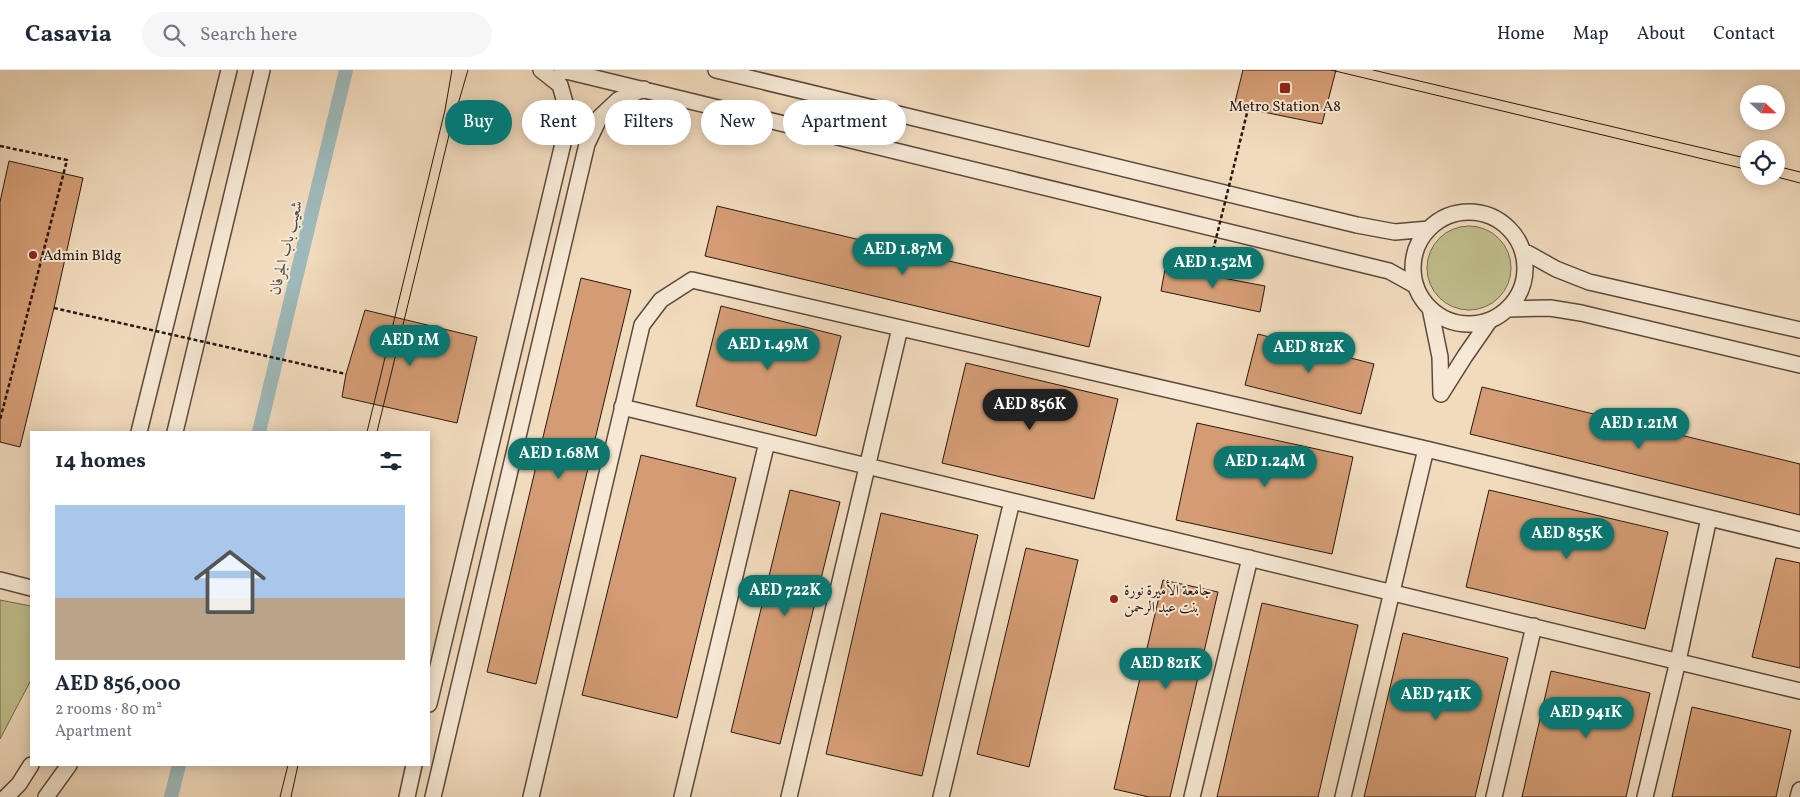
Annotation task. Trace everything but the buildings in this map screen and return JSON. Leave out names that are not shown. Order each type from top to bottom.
[{"type":"street","points":[[139,431],[228,70]]},
{"type":"street","points":[[176,431],[262,70]]},
{"type":"street","points":[[430,700],[566,132],[566,106],[560,85],[541,70]]},
{"type":"street","points":[[562,70],[1389,271],[1416,286]]},
{"type":"street","points":[[716,70],[1357,224],[1395,232],[1429,229]]},
{"type":"street","points":[[433,797],[587,144],[600,117],[618,100],[644,89]]},
{"type":"street","points":[[1474,212],[1490,215],[1504,223],[1515,235],[1522,250],[1526,266],[1524,282],[1517,297],[1507,309],[1490,320],[1475,324],[1458,323],[1443,318],[1430,308],[1416,286],[1413,271],[1420,241],[1429,229],[1442,219],[1458,213],[1474,212]]},
{"type":"street","points":[[1522,250],[1556,269],[1588,282],[1800,330]]},
{"type":"street","points":[[531,797],[642,325],[661,300],[692,280],[1426,449],[1800,540]]},
{"type":"street","points":[[1430,308],[1440,357],[1441,394],[1490,320]]},
{"type":"street","points":[[1507,309],[1550,308],[1581,313],[1800,365]]},
{"type":"street","points":[[789,797],[900,328]]},
{"type":"street","points":[[622,407],[1800,690]]},
{"type":"street","points":[[682,797],[767,442]]},
{"type":"street","points":[[1343,797],[1426,449]]},
{"type":"street","points":[[941,797],[1012,501]]},
{"type":"street","points":[[1645,797],[1678,661],[1709,518]]},
{"type":"street","points":[[1192,797],[1250,558]]},
{"type":"street","points":[[0,580],[30,588]]},
{"type":"street","points":[[1494,797],[1534,626]]},
{"type":"street","points":[[6,797],[19,784],[30,766]]},
{"type":"street","points":[[46,797],[69,766]]},
{"type":"street","points":[[407,797],[414,766]]},
{"type":"street","points":[[1798,797],[1800,790]]},
{"type":"path","points":[[1208,275],[1248,108]]},
{"type":"path","points":[[0,146],[67,160],[0,420]]},
{"type":"path","points":[[54,308],[346,374]]},
{"type":"shaded area","points":[[1469,226],[1485,229],[1499,238],[1508,252],[1511,268],[1508,284],[1499,298],[1485,307],[1469,310],[1453,307],[1439,298],[1430,284],[1427,268],[1430,252],[1439,238],[1453,229]]},
{"type":"shaded area","points":[[0,600],[30,606],[30,682],[0,739]]},
{"type":"waterway","name":"شعيب باب الجرفان","points":[[259,431],[346,70]]},
{"type":"waterway","name":"شعيب باب الجرفان","points":[[171,797],[179,766]]},
{"type":"tram line","points":[[367,431],[445,110],[452,70]]},
{"type":"tram line","points":[[377,431],[449,135],[468,70]]},
{"type":"tram line","points":[[1331,70],[1740,168]]},
{"type":"tram line","points":[[1373,70],[1740,157]]},
{"type":"tram line","points":[[1785,168],[1800,172]]},
{"type":"tram line","points":[[1785,179],[1800,183]]},
{"type":"tram line","points":[[280,797],[288,766]]},
{"type":"tram line","points":[[291,797],[298,766]]},
{"type":"place","name":"Metro Station A8","points":[[1285,88]]},
{"type":"place","name":"Admin Bldg","points":[[33,255]]},
{"type":"place","name":"جامعة الأميرة نورة بنت عبد الرحمن","points":[[1114,599]]}]
